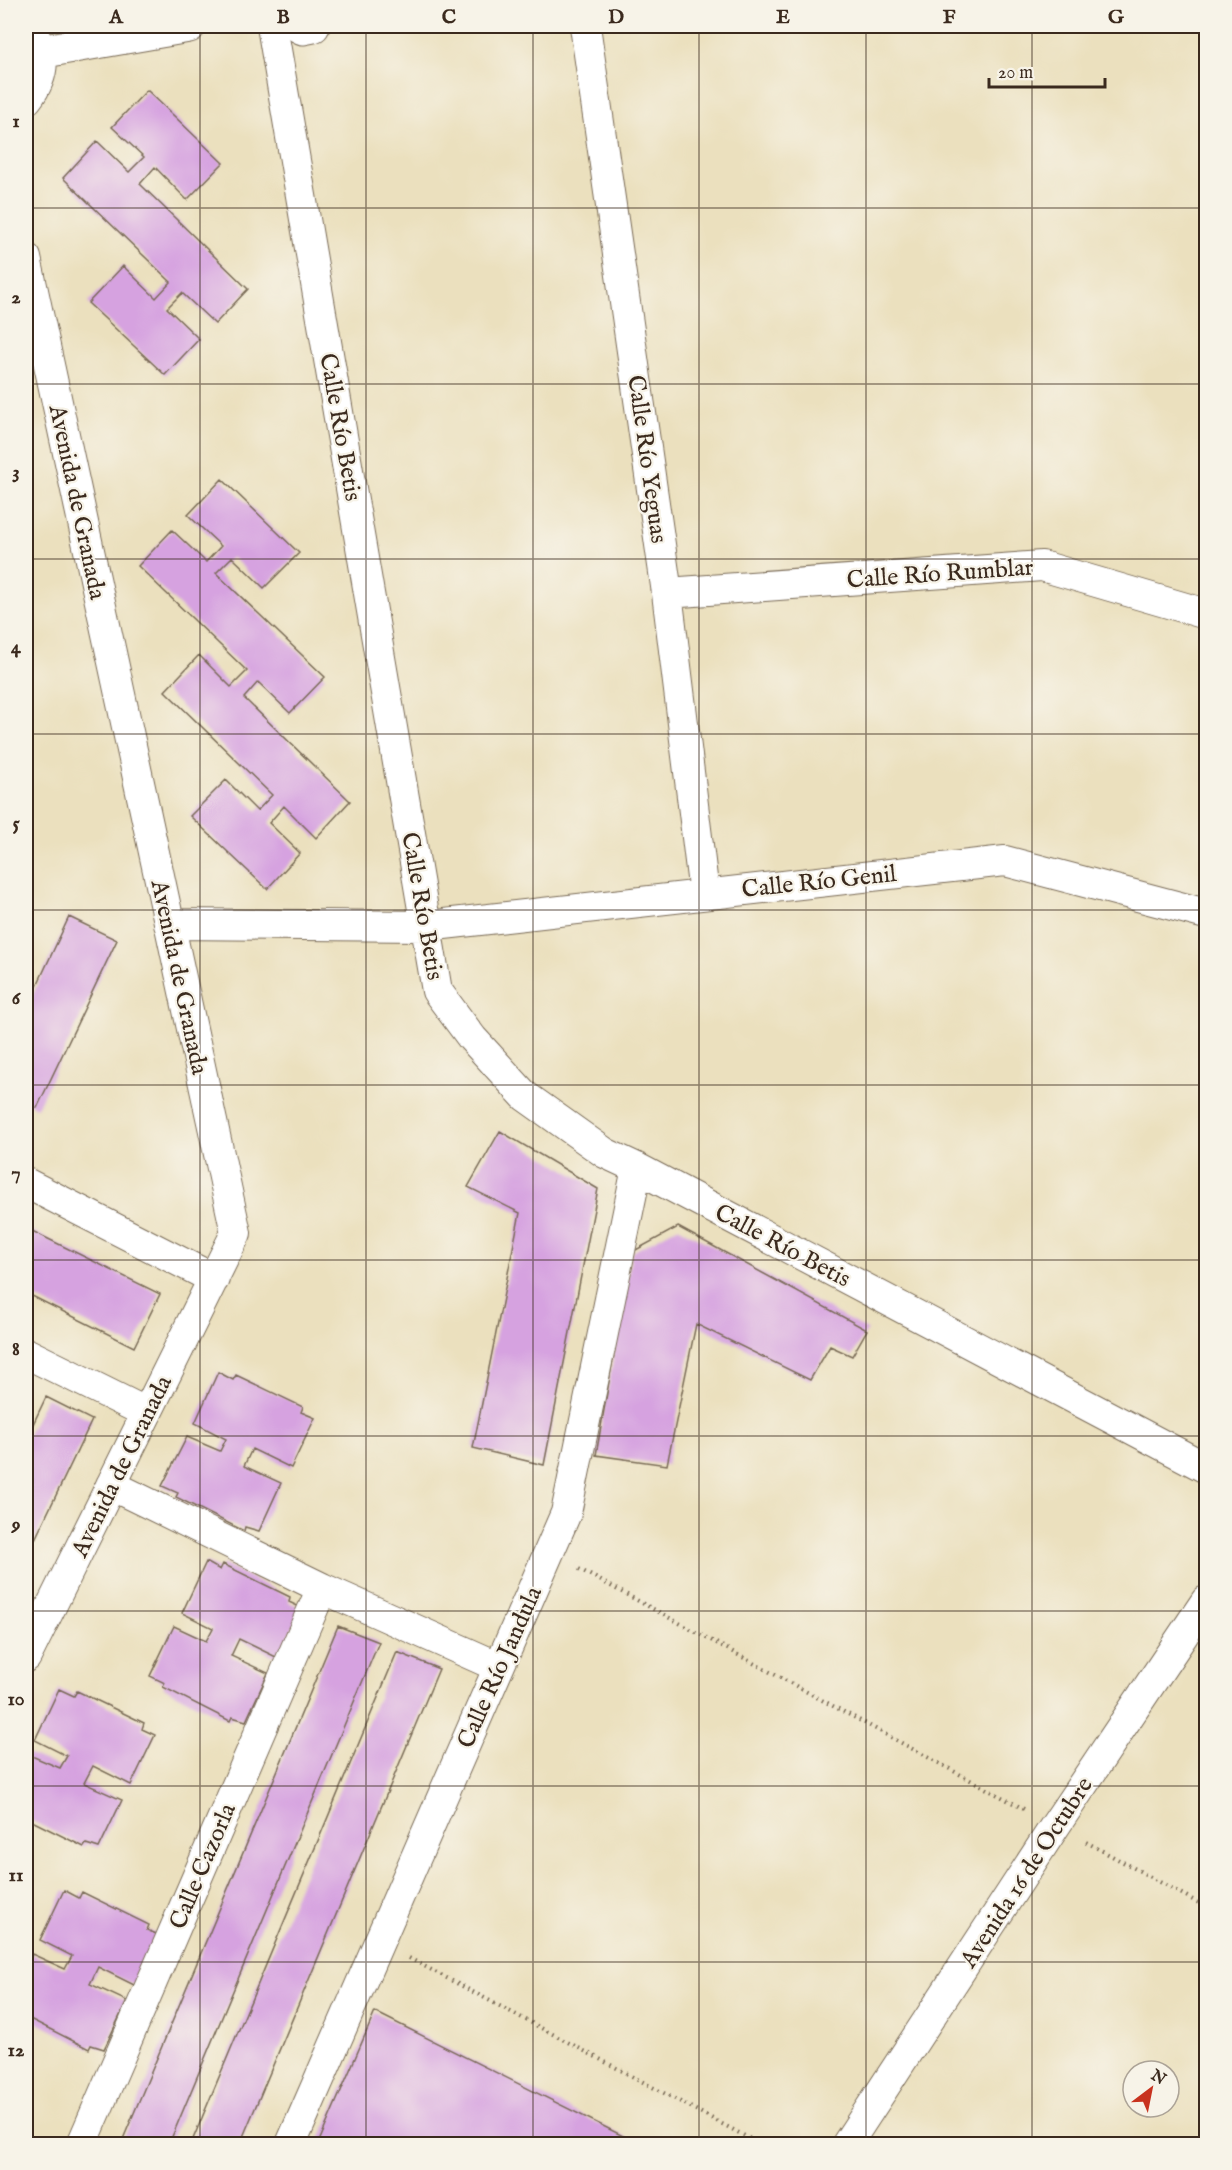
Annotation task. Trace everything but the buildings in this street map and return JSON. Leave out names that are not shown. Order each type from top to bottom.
[{"type":"street","points":[[26,98],[35,86],[40,69],[32,39],[189,26]]},
{"type":"street","name":"Calle Río Betis","points":[[272,26],[437,991],[472,1038],[525,1096],[605,1153],[1206,1468]]},
{"type":"street","points":[[299,26],[303,28],[313,26]]},
{"type":"street","name":"Calle Río Yeguas","points":[[585,26],[667,593],[704,894]]},
{"type":"street","name":"Avenida de Granada","points":[[26,258],[236,1233],[26,1657]]},
{"type":"street","name":"Calle Río Rumblar","points":[[667,593],[1042,566],[1206,614]]},
{"type":"street","name":"Calle Río Genil","points":[[169,924],[426,926],[1005,861],[1206,914]]},
{"type":"street","name":"Calle Río Jandula","points":[[291,2145],[566,1513],[637,1168]]},
{"type":"street","points":[[26,1183],[214,1279]]},
{"type":"street","points":[[26,1353],[147,1413]]},
{"type":"street","points":[[111,1485],[322,1588],[499,1667]]},
{"type":"street","name":"Calle Cazorla","points":[[82,2145],[322,1588]]},
{"type":"street","name":"Avenida 16 de Octubre","points":[[847,2145],[1055,1826],[1206,1601]]},
{"type":"path","points":[[549,1553],[1206,1907]]},
{"type":"path","points":[[379,1943],[760,2145]]}]
